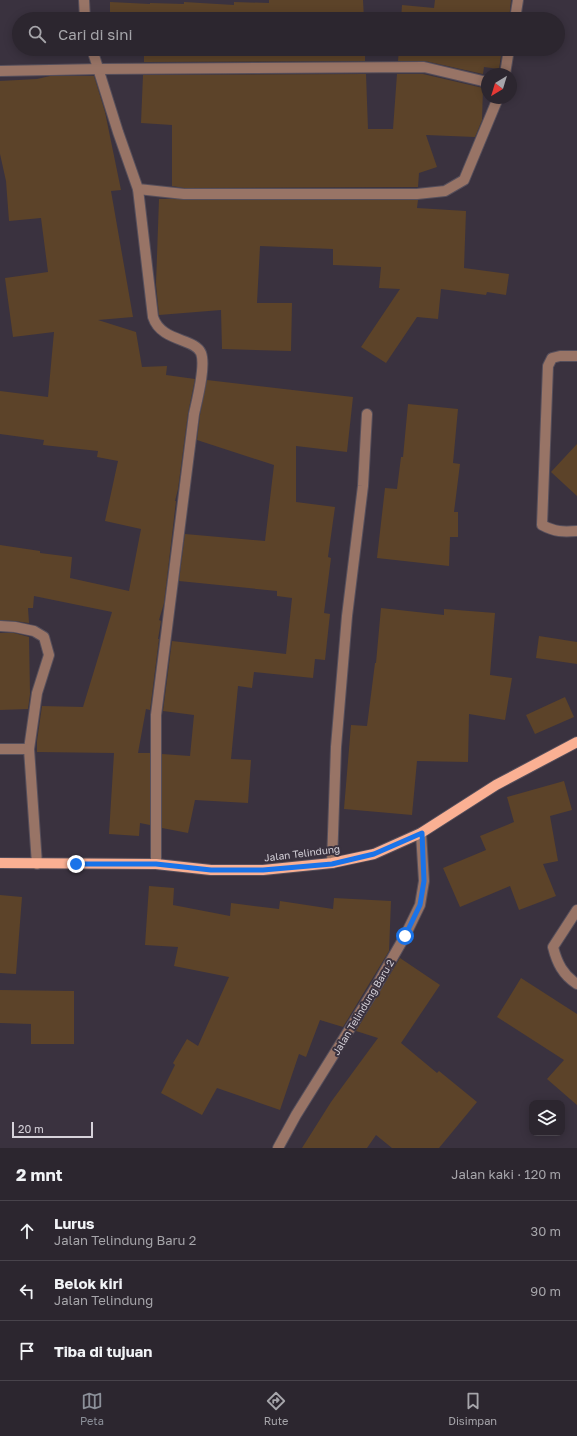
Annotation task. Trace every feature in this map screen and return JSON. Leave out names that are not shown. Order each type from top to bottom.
[{"type":"main road","name":"Jalan Telindung","points":[[0,863],[156,864],[211,870],[263,870],[332,864],[374,854],[422,833],[496,785],[577,742]]},
{"type":"street","points":[[84,0],[85,12]]},
{"type":"street","points":[[516,12],[518,0]]},
{"type":"street","points":[[94,56],[118,132],[138,189],[153,317],[156,324],[162,331],[196,348],[201,353],[202,370],[194,414],[156,715],[156,864]]},
{"type":"street","points":[[506,68],[508,56]]},
{"type":"street","points":[[0,71],[424,67],[481,81]]},
{"type":"street","points":[[138,189],[184,194],[417,194],[445,191],[464,180],[496,104]]},
{"type":"street","points":[[577,356],[560,356],[552,358],[548,366],[542,525],[551,530],[562,532],[577,531]]},
{"type":"street","points":[[332,864],[336,747],[347,616],[363,486],[367,414]]},
{"type":"street","points":[[0,626],[34,631],[44,637],[49,655],[37,693],[28,749],[37,864]]},
{"type":"street","points":[[0,749],[28,749]]},
{"type":"street","name":"Jalan Telindung Baru 2","points":[[278,1148],[296,1116],[374,990],[405,936],[420,905],[424,881],[422,833]]},
{"type":"street","points":[[577,910],[553,947],[557,962],[571,980],[577,984]]},
{"type":"building","points":[[269,0],[363,0],[364,12],[110,12],[110,2],[184,4],[184,2],[234,5],[234,2],[269,3]]},
{"type":"building","points":[[435,0],[511,0],[510,12],[402,12],[402,5],[434,8]]},
{"type":"building","points":[[144,56],[365,56],[365,61],[144,62]]},
{"type":"building","points":[[398,56],[501,56],[499,68],[484,67],[481,68],[481,74],[425,61],[398,61]]},
{"type":"building","points":[[366,74],[368,129],[393,129],[397,74],[423,74],[481,88],[482,120],[475,137],[426,135],[437,167],[419,173],[418,187],[184,188],[172,186],[172,125],[141,123],[143,75]]},
{"type":"building","points":[[50,76],[94,76],[105,112],[121,190],[111,191],[133,317],[98,320],[136,332],[142,367],[167,366],[166,375],[195,379],[188,413],[178,489],[175,501],[164,603],[159,620],[161,621],[150,710],[146,709],[138,753],[150,753],[150,825],[140,823],[139,836],[109,834],[114,753],[37,752],[42,706],[83,707],[112,612],[34,596],[33,608],[28,608],[29,623],[0,620],[0,545],[40,551],[40,553],[72,557],[70,578],[129,591],[141,529],[105,521],[118,461],[97,457],[98,451],[43,445],[44,440],[0,434],[0,391],[48,397],[54,332],[13,337],[5,278],[48,272],[41,218],[9,221],[6,181],[0,154],[0,81],[37,79]]},
{"type":"building","points":[[159,199],[418,200],[417,208],[466,211],[464,268],[509,274],[506,295],[487,292],[486,295],[441,289],[438,319],[417,317],[386,363],[361,347],[400,289],[379,288],[381,267],[333,265],[333,249],[260,246],[257,303],[292,303],[291,351],[222,349],[221,310],[159,315],[156,284]]},
{"type":"building","points":[[207,380],[353,397],[347,452],[296,446],[296,502],[335,507],[328,557],[331,558],[324,613],[330,614],[325,660],[315,659],[313,678],[254,672],[252,688],[238,686],[231,759],[251,760],[248,803],[195,800],[188,833],[162,828],[162,754],[190,756],[194,715],[163,711],[172,641],[286,654],[292,598],[277,596],[277,591],[179,581],[185,534],[265,541],[274,465],[197,440]]},
{"type":"building","points":[[408,404],[458,409],[453,463],[460,464],[454,512],[458,512],[458,537],[450,537],[449,566],[377,558],[385,488],[397,489],[401,457],[403,457]]},
{"type":"building","points":[[577,444],[577,496],[551,472]]},
{"type":"building","points":[[381,608],[444,615],[444,609],[495,613],[490,675],[512,678],[505,720],[469,714],[468,762],[417,761],[412,815],[344,809],[351,725],[367,726],[376,663]]},
{"type":"building","points":[[0,633],[14,633],[29,637],[30,694],[28,709],[0,710]]},
{"type":"building","points":[[539,636],[577,642],[577,664],[536,658]]},
{"type":"building","points":[[565,697],[574,717],[535,734],[526,715]]},
{"type":"building","points":[[564,781],[572,810],[550,816],[558,861],[543,864],[556,896],[519,910],[510,886],[460,907],[443,868],[486,850],[480,836],[514,822],[507,797]]},
{"type":"building","points":[[149,886],[174,888],[173,905],[230,916],[231,903],[279,909],[280,901],[333,909],[334,898],[391,901],[389,951],[343,1027],[320,1020],[306,1057],[299,1054],[280,1110],[217,1088],[202,1115],[161,1093],[175,1065],[173,1063],[187,1039],[198,1046],[229,977],[174,966],[178,947],[145,945]]},
{"type":"building","points":[[0,895],[22,897],[16,974],[0,973]]},
{"type":"building","points":[[400,958],[440,985],[401,1043],[437,1073],[439,1071],[477,1102],[439,1148],[392,1148],[376,1135],[367,1148],[302,1148],[331,1102],[378,1038],[356,1031]]},
{"type":"building","points":[[521,978],[577,1014],[577,1105],[547,1079],[564,1060],[497,1017]]},
{"type":"building","points":[[0,990],[74,991],[74,1044],[31,1044],[31,1024],[0,1023]]},
{"type":"route","points":[[76,864],[156,864],[211,870],[263,870],[332,864],[374,854],[422,833],[424,881],[420,905],[405,936]]}]
